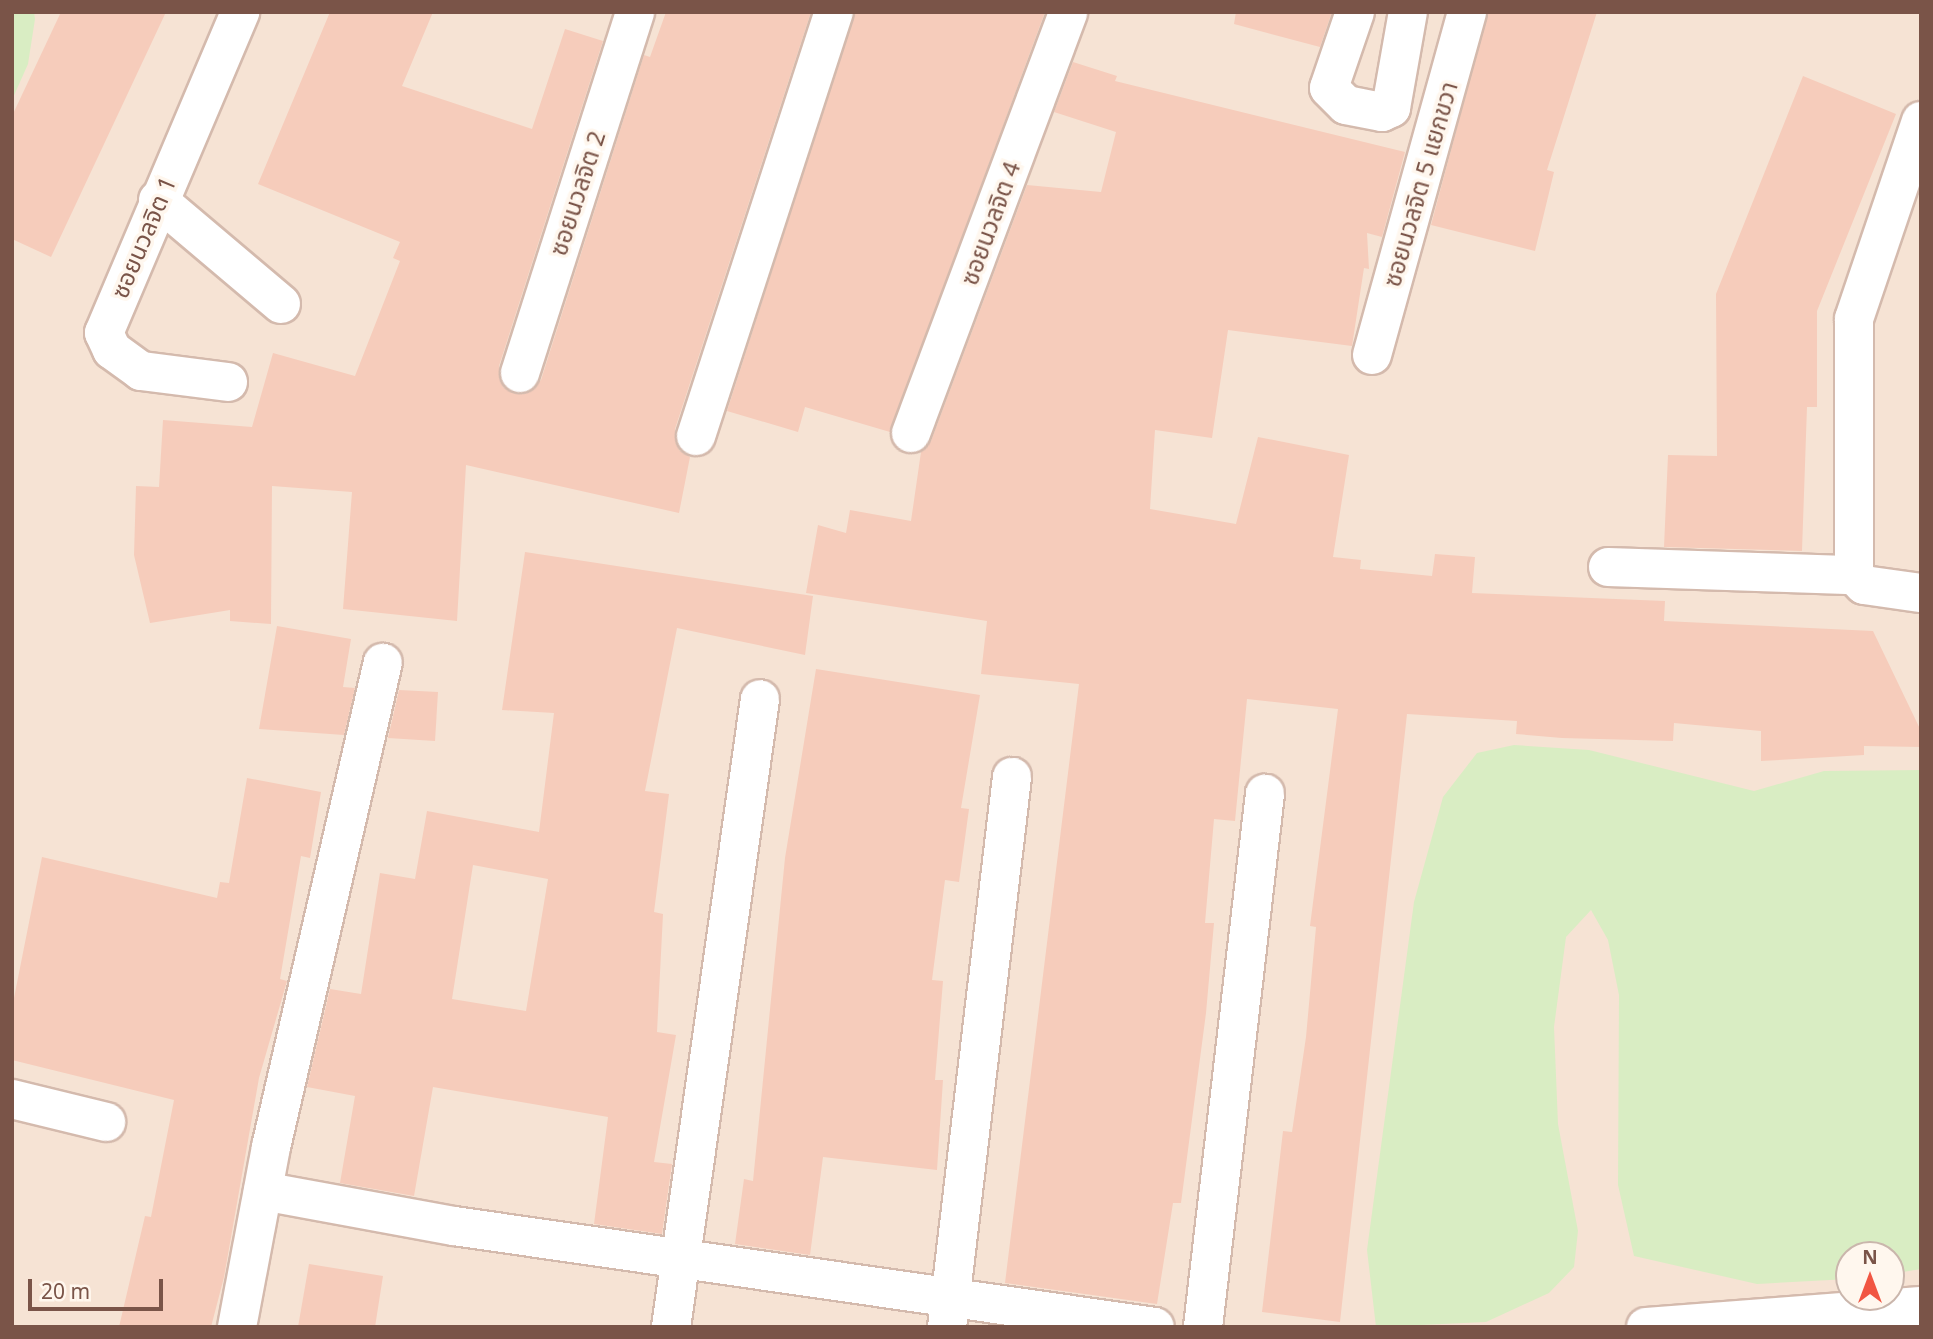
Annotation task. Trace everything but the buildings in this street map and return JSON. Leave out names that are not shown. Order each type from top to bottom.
[{"type":"street","name":"ซอยนวลจิต 1","points":[[228,382],[141,370],[112,350],[104,332],[240,12]]},
{"type":"street","name":"ซอยนวลจิต 2","points":[[520,373],[635,12]]},
{"type":"street","points":[[696,436],[834,12]]},
{"type":"street","name":"ซอยนวลจิต 4","points":[[911,433],[1068,12]]},
{"type":"street","points":[[1355,12],[1329,88],[1346,105],[1382,112],[1391,108],[1408,12]]},
{"type":"street","name":"ซอยนวลจิต 5 แยกขวา","points":[[1371,355],[1467,12]]},
{"type":"street","points":[[1854,575],[1854,319],[1921,121]]},
{"type":"street","points":[[158,200],[281,304]]},
{"type":"street","points":[[1608,567],[1854,575],[1864,585],[1921,593]]},
{"type":"street","points":[[237,1327],[263,1191],[383,663]]},
{"type":"street","points":[[671,1327],[678,1257],[760,699]]},
{"type":"street","points":[[949,1312],[1012,777]]},
{"type":"street","points":[[1203,1327],[1265,794]]},
{"type":"street","points":[[12,1099],[106,1122]]},
{"type":"street","points":[[263,1191],[454,1226],[678,1257],[949,1312],[1155,1327]]},
{"type":"street","points":[[1646,1327],[1822,1320],[1921,1306]]},
{"type":"shaded area","points":[[12,12],[1921,12],[1921,1327],[12,1327]]},
{"type":"green space","points":[[12,12],[34,12],[35,19],[28,64],[12,100]]},
{"type":"green space","points":[[1514,745],[1589,750],[1754,791],[1824,771],[1921,770],[1921,1269],[1905,1272],[1905,1241],[1835,1241],[1835,1280],[1757,1284],[1634,1256],[1618,1185],[1619,995],[1608,940],[1591,910],[1566,937],[1554,1027],[1558,1124],[1578,1231],[1574,1267],[1549,1293],[1486,1322],[1376,1327],[1367,1250],[1414,902],[1443,797],[1477,753]]}]
